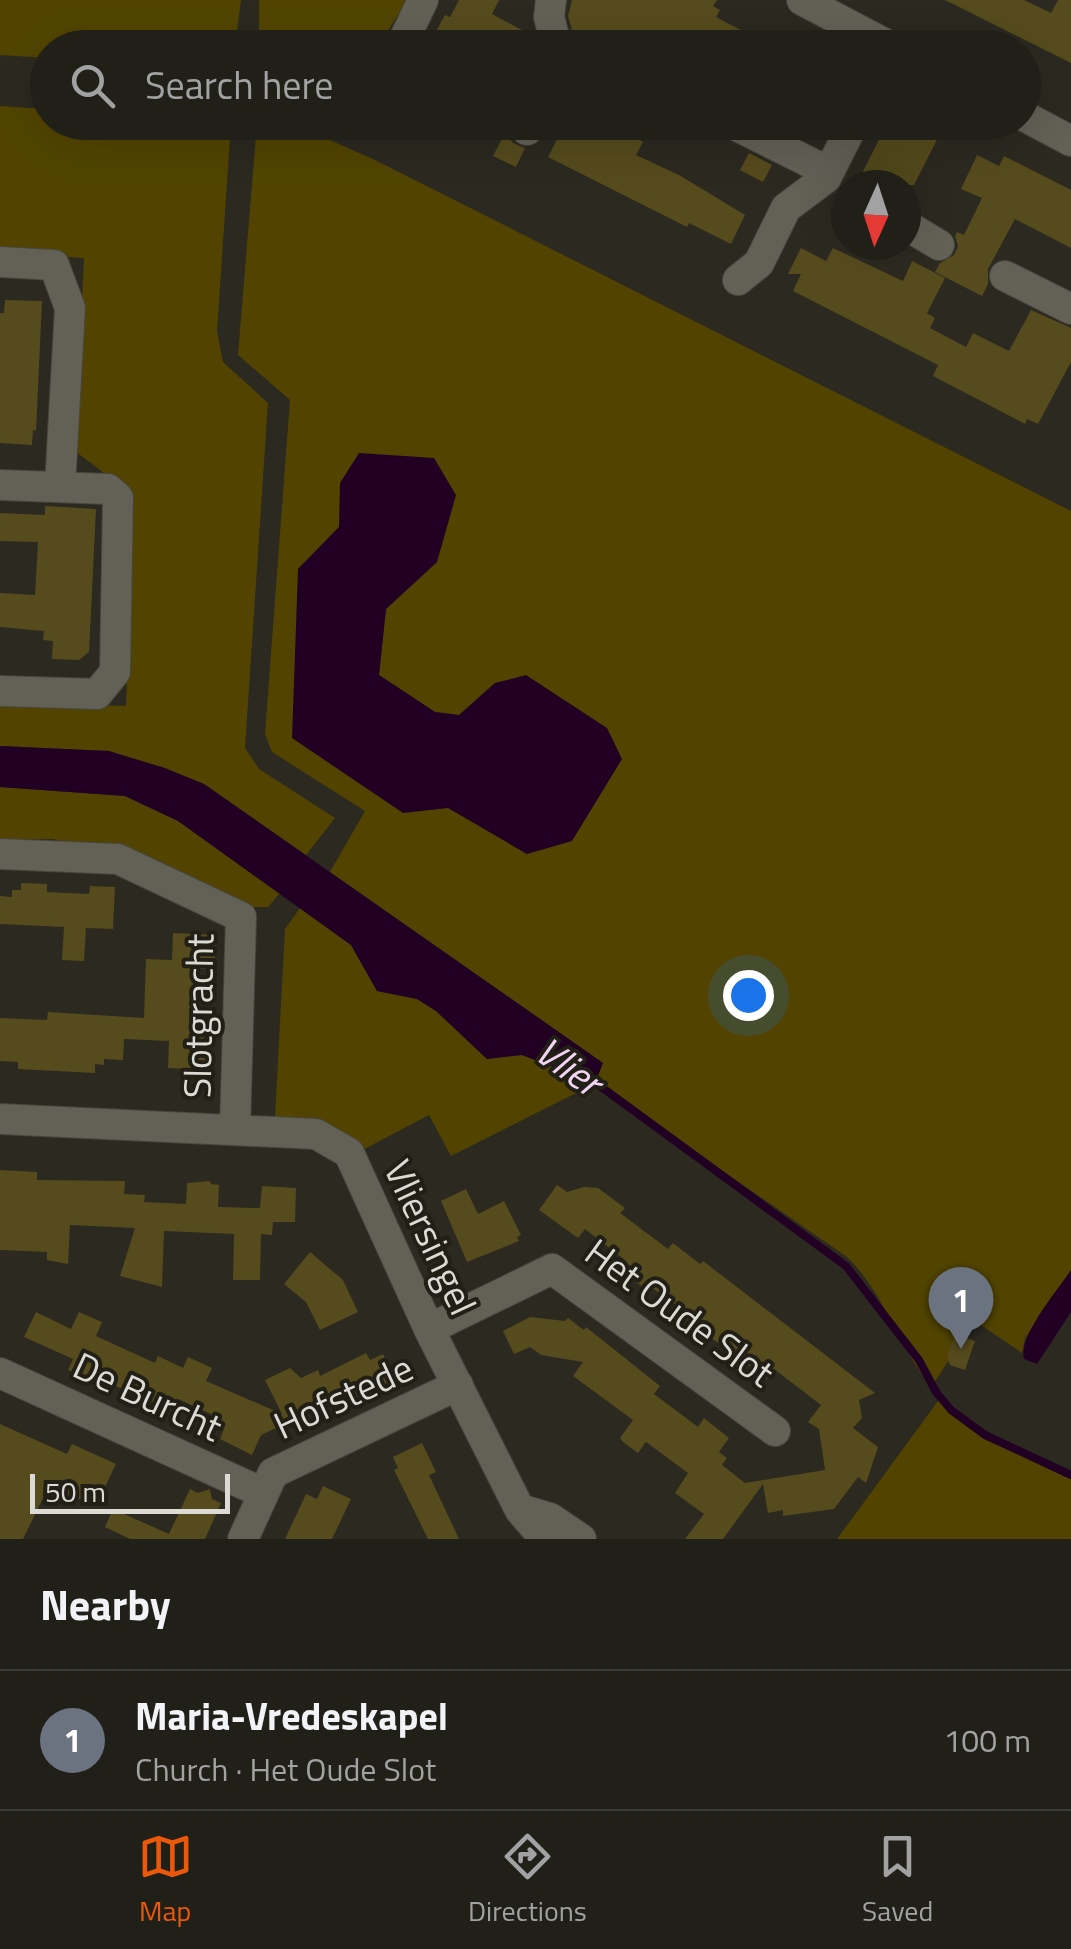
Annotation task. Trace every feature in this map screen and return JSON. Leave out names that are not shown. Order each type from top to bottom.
[{"type":"street","points":[[409,30],[423,0]]},
{"type":"street","points":[[551,0],[549,16],[553,30]]},
{"type":"street","points":[[802,0],[859,30]]},
{"type":"street","points":[[1041,125],[1071,142]]},
{"type":"street","points":[[761,140],[831,178]]},
{"type":"street","points":[[837,170],[848,140]]},
{"type":"street","points":[[738,280],[758,263],[786,208],[831,182]]},
{"type":"street","points":[[921,234],[939,244]]},
{"type":"street","points":[[0,262],[54,265],[70,308],[60,486]]},
{"type":"street","points":[[1005,276],[1071,309]]},
{"type":"street","points":[[0,485],[108,489],[118,498],[115,672],[97,694],[0,691]]},
{"type":"street","name":"Slotgracht","points":[[0,854],[118,859],[241,917],[235,1130]]},
{"type":"street","name":"Vliersingel","points":[[0,1119],[316,1134],[349,1153],[429,1328],[520,1510],[545,1539]]},
{"type":"street","name":"Het Oude Slot","points":[[429,1328],[552,1268],[775,1431]]},
{"type":"street","name":"De Burcht","points":[[0,1372],[263,1493]]},
{"type":"street","name":"Hofstede","points":[[243,1539],[272,1473],[458,1385]]},
{"type":"street","points":[[520,1510],[550,1518],[580,1539]]},
{"type":"shaded area","points":[[0,0],[241,0],[237,30],[30,30],[30,57],[0,55]]},
{"type":"shaded area","points":[[259,0],[407,0],[388,30],[259,30]]},
{"type":"shaded area","points":[[0,106],[30,108],[30,140],[230,140],[217,331],[223,362],[268,403],[245,748],[259,769],[335,818],[306,855],[204,784],[109,751],[0,746],[0,703],[126,706],[134,496],[75,451],[84,258],[0,252]]},
{"type":"shaded area","points":[[256,140],[330,140],[1071,511],[1071,1270],[1025,1338],[1022,1353],[975,1321],[931,1387],[871,1287],[847,1257],[596,1083],[451,1156],[429,1115],[355,1154],[326,1125],[275,1117],[285,929],[300,908],[351,945],[377,991],[417,999],[436,1011],[487,1059],[522,1055],[595,1083],[603,1063],[330,872],[365,811],[272,752],[265,734],[290,400],[238,355]],"holes":[[[339,527],[437,562],[386,609],[379,675],[435,712],[459,715],[495,683],[527,854],[448,807],[403,813],[298,569]]]},
{"type":"shaded area","points":[[0,787],[125,796],[178,821],[280,893],[268,907],[253,907],[182,876],[107,852],[53,839],[0,840]]},
{"type":"shaded area","points":[[941,1397],[979,1429],[1071,1472],[1071,1539],[837,1539]]},
{"type":"water","points":[[359,453],[434,458],[456,495],[437,562],[386,609],[379,675],[435,712],[459,715],[495,683],[526,675],[607,728],[622,759],[572,841],[527,854],[448,808],[403,813],[292,738],[298,569],[339,527],[340,483]]},
{"type":"water","points":[[0,746],[109,751],[204,784],[603,1063],[595,1083],[522,1055],[487,1059],[436,1011],[417,999],[377,991],[351,945],[178,821],[125,796],[0,787]]},
{"type":"water","points":[[1071,1270],[1071,1312],[1037,1364],[1024,1359],[1033,1326]]},
{"type":"building","points":[[459,0],[499,0],[492,14],[522,30],[437,30],[445,15],[450,17]]},
{"type":"building","points":[[572,0],[717,0],[713,6],[720,10],[716,17],[741,30],[572,30],[568,16]]},
{"type":"building","points":[[945,0],[1024,0],[1051,13],[1058,0],[1071,0],[1071,63],[1041,48],[1041,30],[1005,30]]},
{"type":"building","points":[[501,140],[525,148],[516,167],[493,156]]},
{"type":"building","points":[[557,140],[640,140],[643,142],[636,155],[679,175],[745,215],[731,244],[689,223],[687,227],[548,157]]},
{"type":"building","points":[[879,140],[937,140],[921,171],[864,170]]},
{"type":"building","points":[[749,153],[772,165],[763,182],[740,170]]},
{"type":"building","points":[[977,155],[999,166],[1004,156],[1071,190],[1071,248],[1015,219],[988,269],[988,284],[982,296],[935,272],[940,263],[954,255],[958,246],[955,236],[957,232],[964,235],[982,198],[961,189]]},
{"type":"building","points":[[801,248],[826,261],[831,252],[831,260],[858,260],[903,281],[912,261],[945,278],[927,313],[935,318],[930,328],[966,347],[973,333],[1009,351],[1031,310],[1071,328],[1071,362],[1038,424],[1027,419],[1025,424],[933,376],[938,365],[793,291],[801,274],[788,274]]},
{"type":"building","points":[[5,300],[42,301],[36,431],[33,430],[32,445],[0,443],[0,313],[4,313]]},
{"type":"building","points":[[45,506],[96,509],[89,652],[79,660],[52,659],[53,641],[43,640],[44,631],[0,627],[0,593],[35,595],[38,542],[0,541],[0,513],[45,515]]},
{"type":"building","points":[[21,883],[47,884],[47,892],[89,894],[90,886],[115,887],[113,929],[86,928],[84,961],[62,960],[64,927],[0,924],[0,896],[12,897],[12,890],[21,890]]},
{"type":"building","points":[[173,933],[216,935],[215,960],[207,960],[206,969],[200,969],[197,1035],[204,1035],[203,1044],[211,1044],[210,1070],[168,1068],[169,1041],[124,1039],[123,1060],[104,1059],[104,1065],[95,1064],[95,1073],[18,1069],[18,1062],[0,1061],[0,1018],[47,1020],[48,1012],[144,1018],[146,959],[172,960]]},
{"type":"building","points":[[0,1170],[37,1172],[37,1180],[125,1181],[124,1194],[145,1195],[144,1202],[186,1204],[187,1183],[210,1181],[219,1185],[218,1207],[260,1208],[262,1186],[296,1188],[295,1222],[273,1222],[272,1235],[261,1234],[260,1280],[233,1280],[234,1234],[164,1231],[162,1287],[120,1276],[135,1228],[70,1225],[68,1264],[47,1260],[47,1252],[0,1250]]},
{"type":"building","points":[[557,1185],[567,1192],[598,1188],[625,1208],[620,1213],[668,1249],[673,1243],[700,1264],[703,1261],[875,1393],[859,1400],[862,1418],[853,1428],[878,1447],[866,1483],[858,1477],[834,1509],[783,1516],[783,1510],[768,1513],[763,1484],[723,1539],[685,1539],[704,1514],[675,1493],[688,1473],[646,1442],[638,1453],[623,1442],[620,1438],[633,1420],[573,1376],[583,1362],[541,1355],[530,1347],[514,1354],[503,1331],[530,1317],[565,1321],[568,1318],[584,1330],[586,1327],[660,1386],[654,1394],[698,1427],[704,1418],[729,1438],[719,1452],[727,1458],[722,1465],[745,1483],[825,1470],[819,1429],[808,1422],[821,1405],[774,1369],[767,1379],[687,1320],[690,1316],[647,1284],[644,1288],[619,1269],[625,1260],[585,1229],[578,1238],[539,1210]]},
{"type":"building","points":[[466,1189],[478,1214],[504,1201],[521,1235],[517,1237],[519,1241],[467,1262],[441,1201]]},
{"type":"building","points":[[310,1252],[343,1280],[358,1312],[320,1330],[306,1302],[284,1284]]},
{"type":"building","points":[[36,1312],[71,1329],[79,1312],[102,1322],[96,1336],[155,1363],[158,1356],[183,1368],[188,1357],[212,1368],[206,1381],[282,1414],[265,1380],[290,1368],[301,1378],[318,1370],[320,1376],[366,1353],[370,1360],[383,1354],[395,1379],[352,1400],[349,1394],[261,1435],[252,1455],[220,1439],[224,1429],[211,1423],[215,1416],[178,1399],[172,1411],[91,1375],[89,1380],[68,1370],[73,1359],[24,1337]]},
{"type":"building","points":[[955,1334],[975,1341],[965,1370],[950,1365],[947,1357]]},
{"type":"building","points":[[0,1424],[67,1454],[72,1444],[116,1464],[102,1493],[65,1503],[45,1494],[23,1539],[0,1539]]},
{"type":"building","points":[[422,1443],[436,1472],[429,1475],[459,1539],[428,1539],[394,1470],[398,1468],[393,1457]]},
{"type":"building","points":[[323,1486],[351,1499],[332,1539],[285,1539],[306,1494],[317,1499]]},
{"type":"building","points":[[190,1489],[198,1493],[210,1489],[212,1499],[221,1503],[205,1539],[130,1539],[105,1527],[113,1509],[169,1534]]},
{"type":"waterway","name":"Vlier","points":[[589,1078],[846,1266],[919,1360],[951,1410],[985,1435],[1071,1475]]},
{"type":"place","name":"Maria-Vredeskapel","points":[[961,1349]]}]
